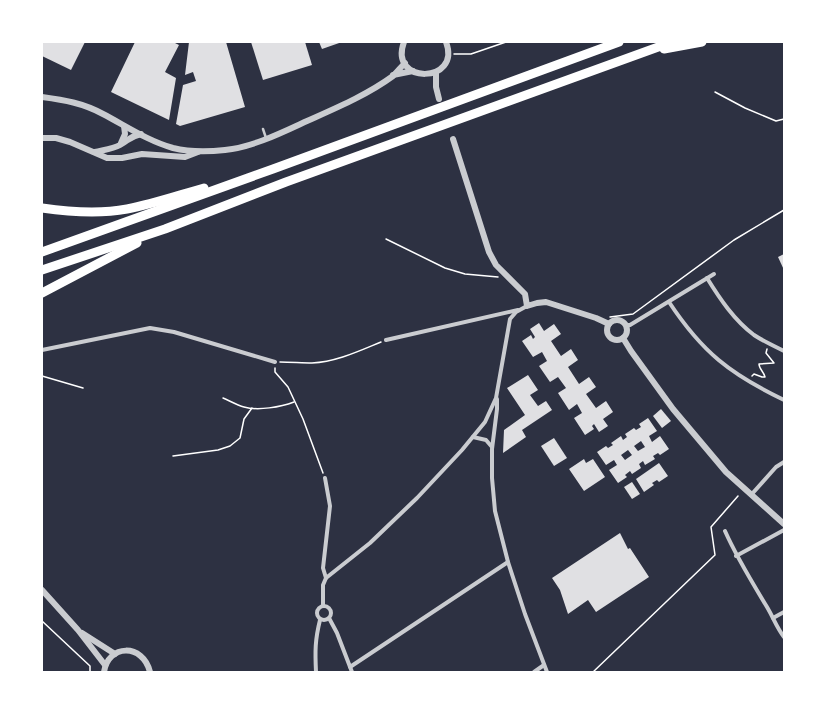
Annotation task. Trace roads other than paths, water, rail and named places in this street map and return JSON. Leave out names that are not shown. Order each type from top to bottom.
[{"type":"highway","points":[[42,252],[273,170],[619,42]]},
{"type":"highway","points":[[42,270],[165,229],[286,182],[672,42]]},
{"type":"highway","points":[[626,58],[702,42]]},
{"type":"highway","points":[[42,208],[95,212],[127,209],[273,170]]},
{"type":"highway","points":[[42,293],[165,229]]},
{"type":"street","points":[[404,42],[402,53],[405,62],[413,71],[425,75],[436,87]]},
{"type":"street","points":[[425,75],[436,72],[442,67],[448,54],[446,42]]},
{"type":"street","points":[[42,97],[80,104],[102,113],[124,126],[163,145],[202,151],[226,150],[247,145],[266,138],[365,94],[394,75],[405,62]]},
{"type":"street","points":[[394,75],[413,71]]},
{"type":"street","points":[[436,72],[436,87],[439,99]]},
{"type":"street","points":[[120,145],[125,134],[124,126]]},
{"type":"street","points":[[95,152],[120,145],[130,137],[141,134]]},
{"type":"street","points":[[42,138],[56,138],[95,152],[107,158],[122,158],[142,154],[185,157],[202,151]]},
{"type":"street","points":[[316,672],[315,637],[320,620],[317,613],[318,609],[322,606],[323,585],[326,578],[352,559],[388,527],[434,480],[485,422],[496,398],[509,323],[513,315],[524,307],[525,294],[496,265],[489,252],[453,139]]},
{"type":"street","points":[[626,325],[630,325],[714,274]]},
{"type":"street","points":[[707,278],[719,297],[739,322],[755,335],[784,351]]},
{"type":"street","points":[[386,340],[546,302],[596,318],[609,324]]},
{"type":"street","points":[[669,302],[682,322],[706,350],[741,378],[784,400]]},
{"type":"street","points":[[616,320],[622,321],[626,325],[626,333],[623,338],[615,339],[609,336],[607,328],[609,324],[616,320]]},
{"type":"street","points":[[42,350],[150,328],[174,332],[275,362]]},
{"type":"street","points":[[623,338],[673,409],[726,472],[784,524]]},
{"type":"street","points":[[496,398],[497,409],[492,447],[492,478],[495,511],[508,562],[525,614],[547,672]]},
{"type":"street","points":[[473,437],[486,440],[492,447]]},
{"type":"street","points":[[751,494],[776,467],[784,462]]},
{"type":"street","points":[[325,478],[330,506],[324,568],[326,578]]},
{"type":"street","points":[[736,556],[784,530]]},
{"type":"street","points":[[724,531],[736,556],[784,637]]},
{"type":"street","points":[[350,667],[508,562]]},
{"type":"street","points":[[42,590],[78,630],[105,669],[111,657],[115,654],[129,651],[137,653],[146,661],[150,672]]},
{"type":"street","points":[[322,606],[327,606],[331,610],[332,614],[330,618],[352,672]]},
{"type":"street","points":[[773,618],[784,612]]},
{"type":"street","points":[[320,620],[324,621],[330,618]]},
{"type":"street","points":[[78,630],[115,654]]},
{"type":"street","points":[[534,672],[544,665]]},
{"type":"lane","points":[[263,129],[266,138]]}]
